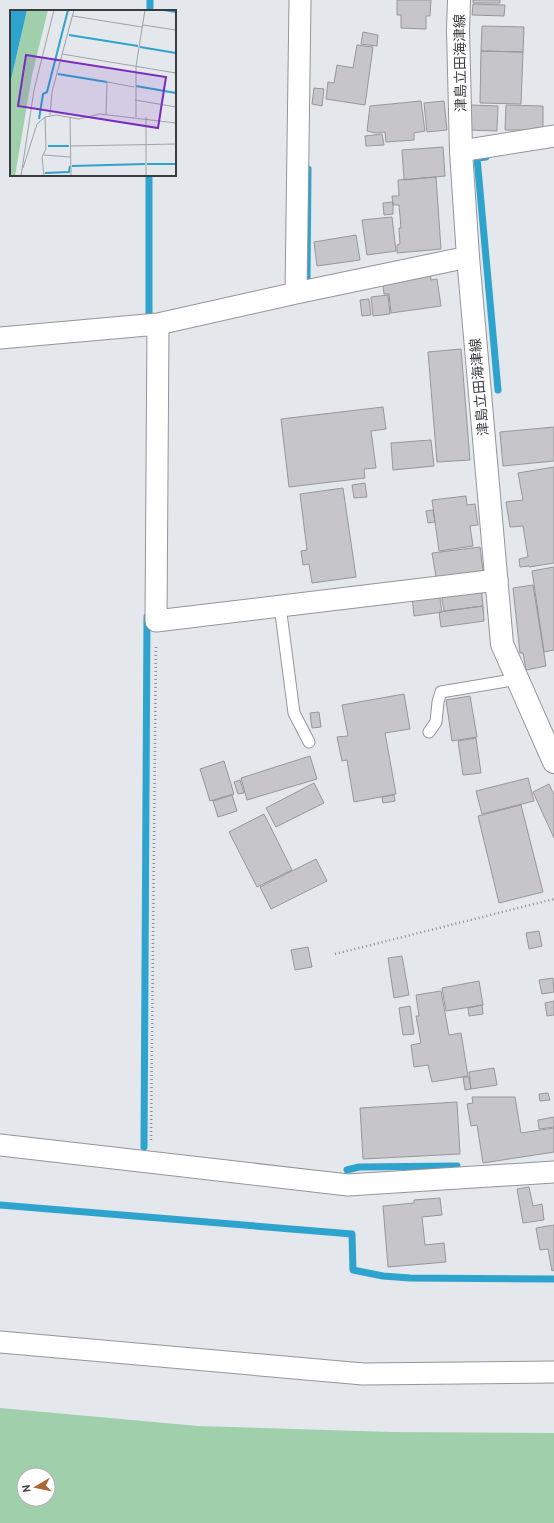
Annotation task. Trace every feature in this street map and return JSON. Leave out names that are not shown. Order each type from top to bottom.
[{"type":"main road","name":"津島立田海津線","points":[[459,0],[458,30],[461,151],[468,257],[502,644],[554,762]]},
{"type":"street","points":[[296,292],[300,0]]},
{"type":"street","points":[[461,151],[554,136]]},
{"type":"street","points":[[0,338],[158,324],[296,292],[468,257]]},
{"type":"street","points":[[158,324],[156,621],[497,580]]},
{"type":"street","points":[[0,1145],[348,1185],[554,1172]]},
{"type":"street","points":[[0,1342],[363,1374],[554,1372]]},
{"type":"lane","points":[[280,606],[294,714],[309,742]]},
{"type":"lane","points":[[430,732],[436,722],[438,702],[441,692],[518,679]]},
{"type":"path","points":[[150,1163],[156,621]]},
{"type":"path","points":[[335,954],[554,899]]},
{"type":"green space","points":[[0,1408],[198,1426],[392,1432],[554,1433],[554,1523],[0,1523]]},
{"type":"building","points":[[397,0],[431,0],[430,16],[426,16],[426,29],[401,28],[401,15],[397,15]]},
{"type":"building","points":[[473,0],[500,0],[500,3],[473,3]]},
{"type":"building","points":[[473,4],[505,5],[504,16],[472,15]]},
{"type":"building","points":[[482,26],[524,27],[523,52],[481,51]]},
{"type":"building","points":[[363,32],[378,35],[377,46],[361,44]]},
{"type":"building","points":[[357,45],[373,47],[365,105],[326,99],[328,82],[334,83],[337,65],[353,68]]},
{"type":"building","points":[[481,51],[523,52],[521,104],[480,103]]},
{"type":"building","points":[[314,88],[324,89],[322,106],[312,104]]},
{"type":"building","points":[[421,101],[425,131],[414,133],[414,140],[386,142],[385,132],[376,133],[367,131],[370,106]]},
{"type":"building","points":[[444,101],[447,130],[427,132],[424,103]]},
{"type":"building","points":[[471,105],[498,106],[497,131],[470,130]]},
{"type":"building","points":[[506,105],[543,106],[543,130],[505,130]]},
{"type":"building","points":[[382,134],[384,145],[366,146],[365,136]]},
{"type":"building","points":[[443,147],[445,176],[404,180],[402,150]]},
{"type":"building","points":[[436,177],[441,249],[397,253],[397,245],[400,244],[399,228],[401,228],[399,205],[393,205],[392,196],[399,196],[398,180]]},
{"type":"building","points":[[393,202],[393,214],[384,215],[383,203]]},
{"type":"building","points":[[392,217],[396,251],[367,255],[362,220]]},
{"type":"building","points":[[356,235],[360,260],[317,266],[314,242]]},
{"type":"building","points":[[430,271],[431,280],[437,279],[441,306],[391,313],[389,294],[384,294],[382,278]]},
{"type":"building","points":[[388,295],[390,314],[373,316],[371,297]]},
{"type":"building","points":[[369,299],[371,315],[362,316],[360,300]]},
{"type":"building","points":[[461,349],[470,460],[437,462],[428,352]]},
{"type":"building","points":[[383,407],[386,429],[371,431],[376,468],[364,469],[365,478],[289,487],[281,419]]},
{"type":"building","points":[[554,427],[554,461],[503,466],[500,432]]},
{"type":"building","points":[[431,440],[434,466],[393,470],[391,443]]},
{"type":"building","points":[[554,467],[554,563],[520,567],[519,559],[528,557],[523,526],[510,527],[506,502],[523,500],[518,473]]},
{"type":"building","points":[[365,483],[367,497],[354,498],[352,485]]},
{"type":"building","points":[[343,488],[356,577],[312,583],[309,564],[303,565],[301,551],[307,550],[300,494]]},
{"type":"building","points":[[466,496],[467,505],[475,504],[478,525],[470,526],[473,546],[439,551],[432,500]]},
{"type":"building","points":[[433,510],[435,522],[428,523],[426,511]]},
{"type":"building","points":[[480,547],[483,571],[436,577],[432,553]]},
{"type":"building","points":[[554,567],[554,650],[544,652],[532,571]]},
{"type":"building","points":[[533,585],[546,666],[526,670],[523,653],[520,653],[513,588]]},
{"type":"building","points":[[481,586],[483,606],[444,611],[441,592]]},
{"type":"building","points":[[439,592],[442,612],[414,616],[412,596]]},
{"type":"building","points":[[483,606],[484,621],[441,627],[439,612]]},
{"type":"building","points":[[404,694],[410,729],[385,733],[396,794],[354,802],[347,760],[342,761],[337,737],[348,736],[342,705]]},
{"type":"building","points":[[470,696],[477,737],[452,741],[446,700]]},
{"type":"building","points":[[319,712],[321,727],[312,728],[310,713]]},
{"type":"building","points":[[476,738],[481,773],[463,775],[458,741]]},
{"type":"building","points":[[310,756],[317,779],[247,800],[241,778]]},
{"type":"building","points":[[224,761],[234,794],[210,801],[200,769]]},
{"type":"building","points":[[528,778],[534,801],[482,814],[476,791]]},
{"type":"building","points":[[240,780],[244,793],[238,794],[234,782]]},
{"type":"building","points":[[314,783],[324,803],[276,827],[266,808]]},
{"type":"building","points":[[549,784],[554,795],[554,838],[533,792]]},
{"type":"building","points":[[232,795],[237,811],[218,817],[213,801]]},
{"type":"building","points":[[394,795],[395,801],[383,803],[382,797]]},
{"type":"building","points":[[521,805],[543,892],[499,903],[478,816]]},
{"type":"building","points":[[264,814],[292,870],[257,887],[229,832]]},
{"type":"building","points":[[316,859],[327,881],[271,909],[260,887]]},
{"type":"building","points":[[539,931],[542,946],[529,949],[526,933]]},
{"type":"building","points":[[308,947],[312,967],[295,970],[291,950]]},
{"type":"building","points":[[402,956],[409,995],[394,998],[388,958]]},
{"type":"building","points":[[553,978],[554,992],[542,994],[539,980]]},
{"type":"building","points":[[479,981],[483,1005],[446,1011],[442,988]]},
{"type":"building","points":[[441,991],[449,1035],[461,1033],[468,1076],[432,1082],[428,1065],[414,1067],[411,1045],[421,1043],[416,1016],[419,1016],[416,995]]},
{"type":"building","points":[[554,1001],[554,1015],[547,1016],[545,1003]]},
{"type":"building","points":[[482,1005],[483,1014],[469,1016],[468,1008]]},
{"type":"building","points":[[410,1006],[414,1034],[403,1035],[399,1008]]},
{"type":"building","points":[[494,1068],[497,1085],[471,1089],[469,1072]]},
{"type":"building","points":[[463,1077],[469,1077],[471,1089],[465,1090]]},
{"type":"building","points":[[548,1093],[550,1100],[540,1101],[539,1094]]},
{"type":"building","points":[[472,1097],[515,1097],[521,1133],[554,1128],[554,1152],[483,1163],[477,1125],[471,1126],[467,1104],[473,1103]]},
{"type":"building","points":[[457,1102],[460,1154],[363,1159],[360,1108]]},
{"type":"building","points":[[554,1117],[554,1127],[539,1129],[538,1120]]},
{"type":"building","points":[[529,1187],[533,1206],[542,1204],[544,1220],[523,1223],[517,1189]]},
{"type":"building","points":[[440,1198],[442,1215],[422,1217],[425,1245],[444,1243],[446,1262],[388,1267],[383,1206],[414,1203],[414,1200]]},
{"type":"building","points":[[554,1225],[554,1270],[552,1271],[548,1249],[540,1250],[536,1228]]},
{"type":"waterway","points":[[150,0],[150,10]]},
{"type":"waterway","points":[[486,157],[477,158],[498,390]]},
{"type":"waterway","points":[[307,281],[308,169]]},
{"type":"waterway","points":[[149,176],[149,319],[153,318]]},
{"type":"waterway","points":[[144,1147],[147,617]]},
{"type":"waterway","points":[[347,1170],[359,1167],[457,1166]]},
{"type":"waterway","points":[[0,1205],[352,1234],[353,1270],[383,1276],[410,1278],[554,1279]]}]
